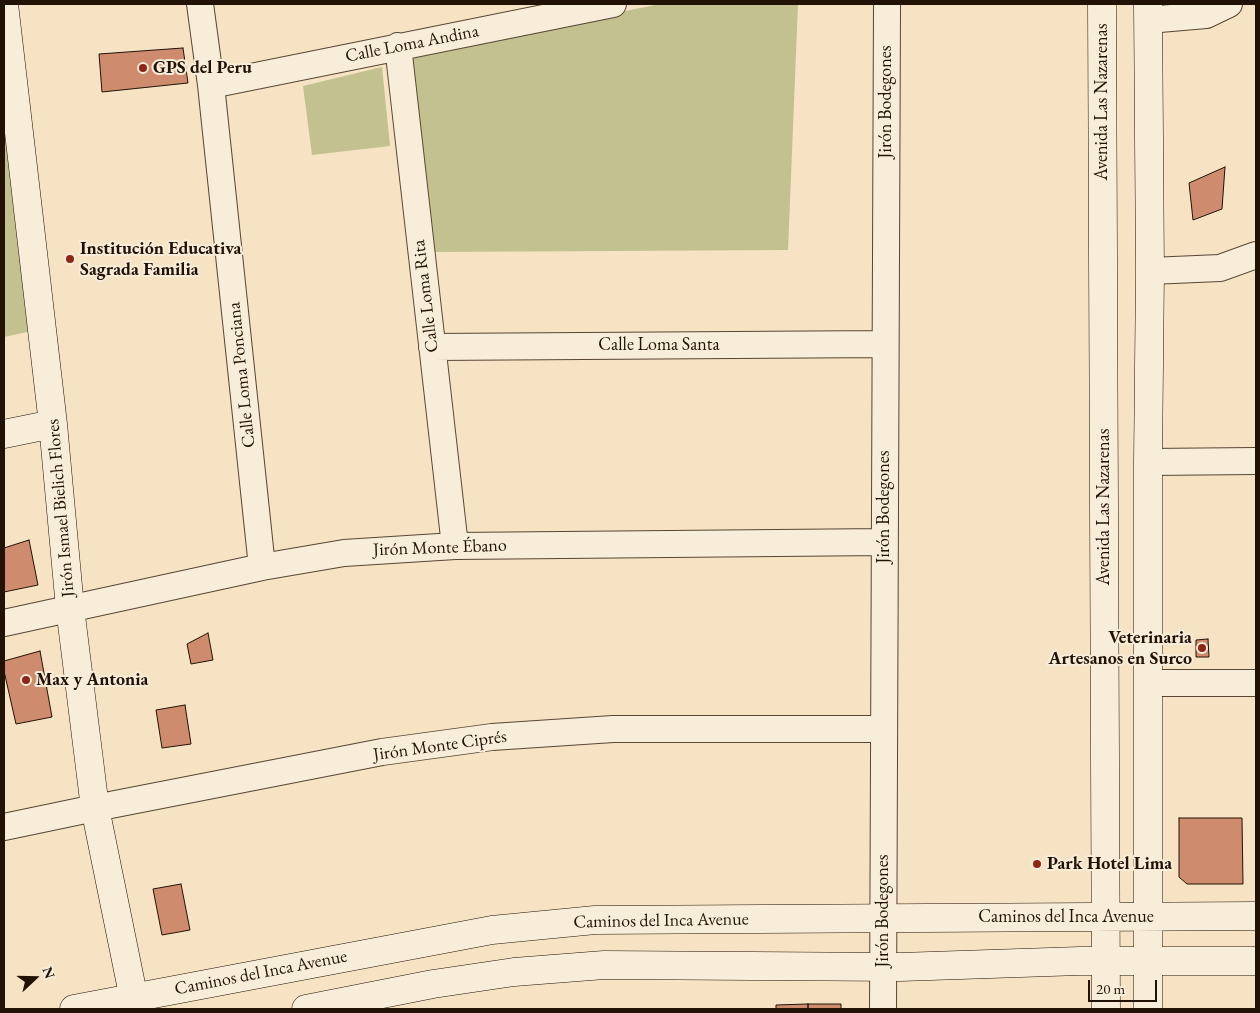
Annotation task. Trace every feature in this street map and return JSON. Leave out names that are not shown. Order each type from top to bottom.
[{"type":"street","name":"Jirón Ismael Bielich Flores","points":[[4,4],[53,424],[70,608],[95,808],[135,1003]]},
{"type":"street","name":"Calle Loma Ponciana","points":[[200,4],[211,85],[262,567]]},
{"type":"street","name":"Calle Loma Andina","points":[[211,85],[614,4]]},
{"type":"street","name":"Jirón Bodegones","points":[[883,1009],[887,4]]},
{"type":"street","name":"Avenida Las Nazarenas","points":[[1102,4],[1106,1009]]},
{"type":"street","points":[[1148,1009],[1150,271],[1148,12],[1206,15],[1229,4]]},
{"type":"street","name":"Calle Loma Rita","points":[[398,46],[455,546]]},
{"type":"street","points":[[1150,271],[1220,268],[1256,255]]},
{"type":"street","name":"Calle Loma Santa","points":[[432,347],[885,344]]},
{"type":"street","points":[[4,434],[53,424]]},
{"type":"street","points":[[1148,462],[1256,461]]},
{"type":"street","name":"Jirón Monte Ébano","points":[[4,623],[262,567],[344,553],[455,546],[884,542]]},
{"type":"street","points":[[1148,683],[1256,683]]},
{"type":"street","name":"Jirón Monte Ciprés","points":[[4,828],[95,808],[382,752],[492,737],[613,729],[883,729]]},
{"type":"street","name":"Caminos del Inca Avenue","points":[[74,1009],[135,1003],[492,930],[595,920],[1256,916]]},
{"type":"street","points":[[306,1009],[442,983],[514,972],[595,966],[882,967],[1106,961],[1256,961]]},
{"type":"shaded area","points":[[661,4],[798,4],[788,250],[431,252],[409,53]]},
{"type":"shaded area","points":[[4,65],[36,330],[4,337]]},
{"type":"shaded area","points":[[382,67],[390,146],[312,155],[303,86]]},
{"type":"building","name":"GPS del Peru","points":[[183,48],[188,83],[102,92],[99,54]]},
{"type":"building","points":[[1225,167],[1222,209],[1193,220],[1189,183]]},
{"type":"building","points":[[29,540],[38,585],[4,592],[4,548]]},
{"type":"building","points":[[208,633],[213,660],[191,664],[187,644]]},
{"type":"building","name":"Veterinaria Artesanos en Surco","points":[[1208,639],[1209,657],[1196,657],[1196,640]]},
{"type":"building","points":[[40,651],[52,717],[16,724],[4,671],[4,661]]},
{"type":"building","points":[[185,705],[191,744],[162,748],[156,710]]},
{"type":"building","points":[[1179,818],[1242,818],[1243,884],[1187,884],[1179,877]]},
{"type":"building","points":[[181,884],[190,930],[162,935],[153,889]]},
{"type":"building","points":[[808,1004],[841,1004],[841,1009],[808,1009]]},
{"type":"building","points":[[808,1004],[808,1009],[776,1009],[776,1005]]},
{"type":"place","name":"GPS del Peru","points":[[143,68]]},
{"type":"place","name":"Institución Educativa Sagrada Familia","points":[[70,259]]},
{"type":"place","name":"Veterinaria Artesanos en Surco","points":[[1202,648]]},
{"type":"place","name":"Max y Antonia","points":[[26,680]]},
{"type":"place","name":"Park Hotel Lima","points":[[1037,864]]}]
